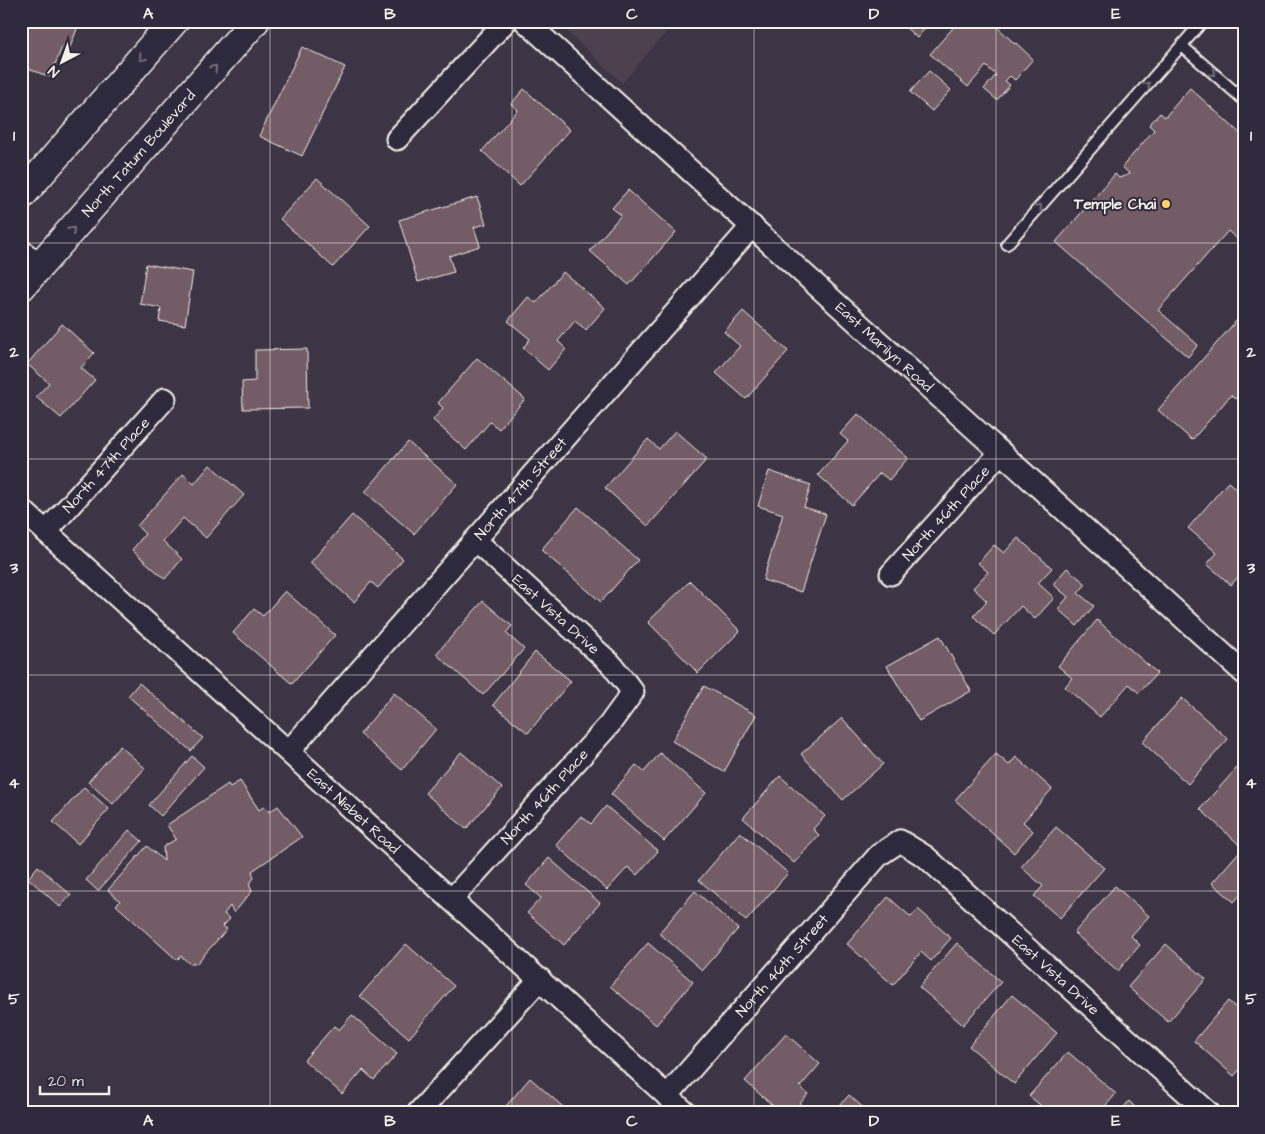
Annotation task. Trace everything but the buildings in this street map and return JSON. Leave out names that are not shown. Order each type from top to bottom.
[{"type":"main road","points":[[21,196],[174,21]]},
{"type":"main road","name":"North Tatum Boulevard","points":[[21,287],[30,258],[255,21]]},
{"type":"street","points":[[398,139],[506,21]]},
{"type":"street","name":"East Marilyn Road","points":[[525,21],[1244,673]]},
{"type":"street","name":"North 47th Street","points":[[289,751],[752,226]]},
{"type":"street","name":"North 47th Place","points":[[46,532],[166,399]]},
{"type":"street","name":"North 46th Place","points":[[891,574],[1001,452]]},
{"type":"street","name":"East Nisbet Road","points":[[21,509],[686,1113]]},
{"type":"street","name":"East Vista Drive","points":[[475,540],[611,664],[633,692]]},
{"type":"street","name":"North 46th Place","points":[[452,899],[610,725],[633,692]]},
{"type":"street","name":"East Vista Drive","points":[[900,841],[926,857],[1209,1113]]},
{"type":"street","name":"North 46th Street","points":[[667,1096],[878,855],[900,841]]},
{"type":"street","points":[[418,1113],[540,979]]},
{"type":"lane","points":[[1007,244],[1203,21]]},
{"type":"lane","points":[[1182,46],[1241,93]]},
{"type":"shaded area","points":[[556,21],[676,21],[622,83]]},
{"type":"place","name":"Temple Chai","points":[[1166,204]]}]
